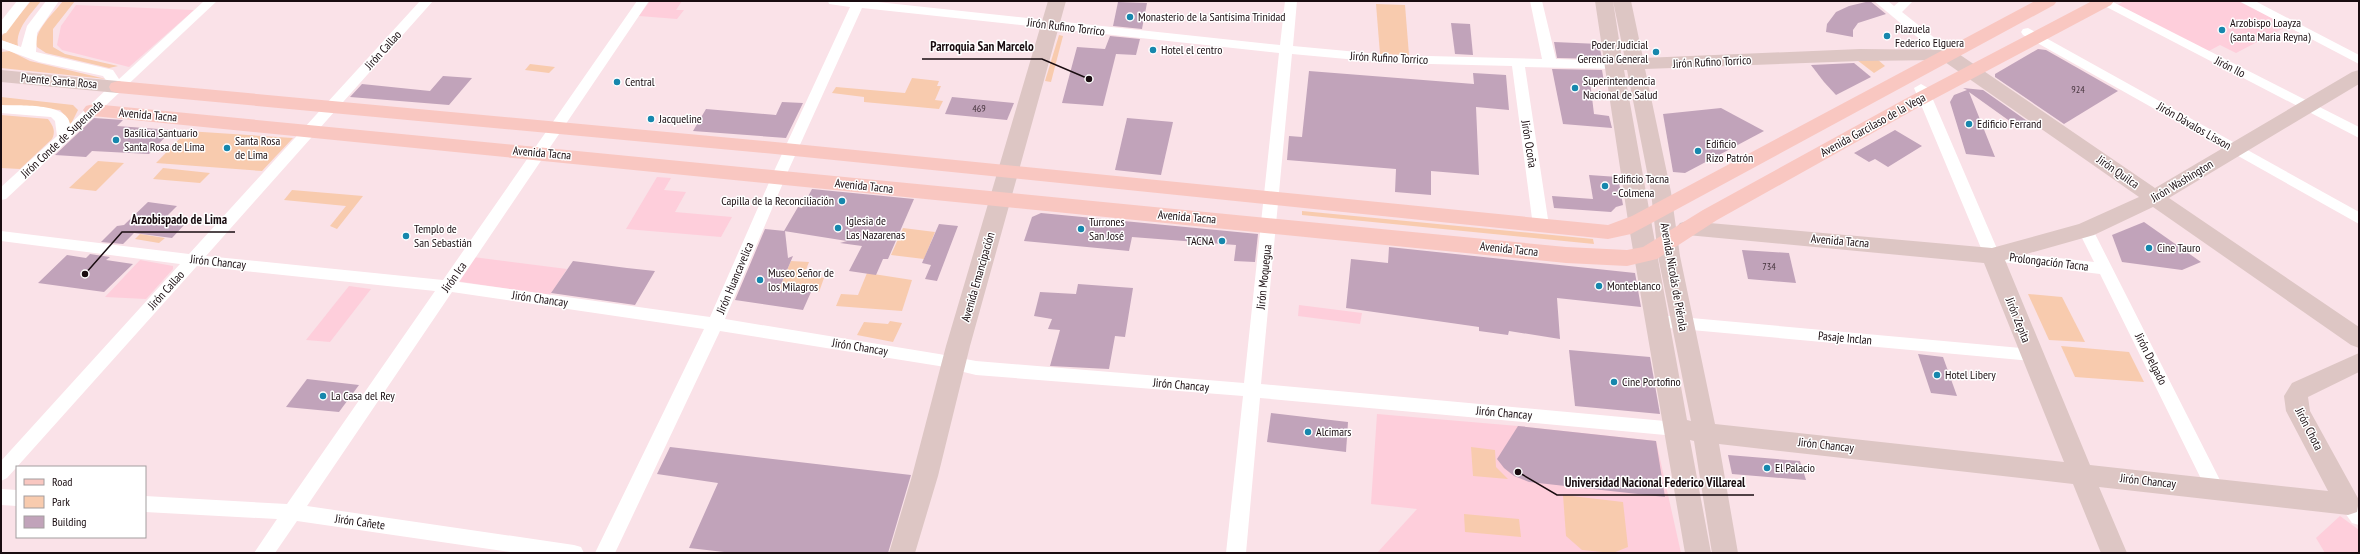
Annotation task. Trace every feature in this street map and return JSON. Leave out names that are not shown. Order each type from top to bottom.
[{"type":"main road","points":[[1639,221],[1946,54],[2048,1]]},
{"type":"main road","name":"Avenida Garcilaso de la Vega","points":[[2033,35],[2084,1]]},
{"type":"main road","name":"Avenida Garcilaso de la Vega","points":[[1645,251],[1666,236],[1923,92],[2033,35],[2103,1]]},
{"type":"main road","name":"Avenida Tacna","points":[[118,87],[330,107],[547,142],[780,173],[1004,188],[1270,214],[1566,254],[1628,258],[1645,251]]},
{"type":"main road","name":"Avenida Garcilaso de la Vega","points":[[1666,236],[1687,228],[1923,92]]},
{"type":"main road","name":"Avenida Tacna","points":[[96,103],[313,126],[547,142],[792,148],[1004,188]]},
{"type":"main road","name":"Avenida Tacna","points":[[1270,214],[1542,226],[1608,232],[1623,229],[1639,221]]},
{"type":"street","points":[[1,30],[24,1]]},
{"type":"street","points":[[30,55],[27,42],[30,32],[53,1]]},
{"type":"street","name":"Jirón Conde de Superunda","points":[[1,195],[64,137],[96,103],[118,87],[211,1]]},
{"type":"street","name":"Jirón Callao","points":[[1,474],[427,1]]},
{"type":"street","name":"Jirón Ica","points":[[264,553],[643,1]]},
{"type":"street","name":"Jirón Rufino Torrico","points":[[834,1],[859,2],[1049,26],[1285,51],[1396,60],[1625,65],[1860,54],[1946,54]]},
{"type":"street","name":"Avenida Emancipación","points":[[902,553],[926,476],[954,363],[1057,1]]},
{"type":"street","name":"Jirón Moquegua","points":[[1236,553],[1291,1]]},
{"type":"street","points":[[1536,1],[1550,63]]},
{"type":"street","name":"Avenida Nicolás de Piérola","points":[[1604,1],[1625,65],[1663,207],[1666,236],[1682,324],[1705,432],[1725,553]]},
{"type":"street","name":"Avenida Nicolás de Piérola","points":[[1622,1],[1625,65],[1639,221],[1698,553]]},
{"type":"street","name":"Jirón Quilca","points":[[1880,1],[1946,54],[2359,339]]},
{"type":"street","points":[[1894,13],[1907,1]]},
{"type":"street","name":"Jirón Ilo","points":[[2103,1],[2359,132]]},
{"type":"street","points":[[2244,1],[2359,60]]},
{"type":"street","name":"Jirón Huancavelica","points":[[605,553],[715,324],[780,173],[859,2]]},
{"type":"street","name":"Jirón Dávalos Lisson","points":[[2033,35],[2359,219]]},
{"type":"street","points":[[1,44],[30,55],[108,74],[118,87]]},
{"type":"street","name":"Jirón Ocoña","points":[[1518,63],[1542,226]]},
{"type":"street","name":"Puente Santa Rosa","points":[[1,76],[118,87]]},
{"type":"street","name":"Jirón Washington","points":[[1992,256],[2086,230],[2155,198],[2359,76]]},
{"type":"street","name":"Puente Santa Rosa","points":[[1,91],[96,103]]},
{"type":"street","name":"Jirón Zepita","points":[[1923,92],[2114,553]]},
{"type":"street","points":[[1,109],[55,113],[62,120],[64,137]]},
{"type":"street","name":"Avenida Tacna","points":[[1687,228],[1992,256]]},
{"type":"street","name":"Jirón Delgado","points":[[2086,230],[2215,488]]},
{"type":"street","name":"Jirón Chancay","points":[[1,236],[193,260],[447,286],[715,324],[986,369],[1252,390],[1676,429],[2215,488],[2353,510]]},
{"type":"street","name":"Prolongación Tacna","points":[[1992,256],[2105,269]]},
{"type":"street","name":"Pasaje Inclan","points":[[1658,322],[2032,355]]},
{"type":"street","name":"Jirón Chota","points":[[2353,510],[2298,410],[2296,396],[2300,390],[2359,362]]},
{"type":"street","points":[[1,497],[16,498]]},
{"type":"street","name":"Jirón Cañete","points":[[146,504],[292,512],[574,553]]},
{"type":"shaded area","points":[[650,1],[682,1],[676,10],[684,10],[677,19],[639,16]]},
{"type":"shaded area","name":"Arzobispo Loayza (santa Maria Reyna)","points":[[2124,1],[2238,1],[2288,26],[2236,53],[2220,45],[2207,52],[2116,6]]},
{"type":"shaded area","points":[[76,5],[194,10],[129,67],[62,50],[57,45],[61,26]]},
{"type":"shaded area","points":[[657,177],[671,178],[664,190],[686,192],[675,212],[732,217],[721,237],[626,229]]},
{"type":"shaded area","points":[[473,257],[567,269],[550,295],[456,281]]},
{"type":"shaded area","points":[[140,260],[173,266],[173,269],[146,299],[105,297]]},
{"type":"shaded area","points":[[349,286],[371,289],[330,342],[306,340]]},
{"type":"shaded area","points":[[1299,305],[1362,313],[1360,324],[1298,316]]},
{"type":"shaded area","points":[[1377,414],[1518,426],[1656,441],[1681,553],[1377,553],[1417,509],[1371,504]]},
{"type":"shaded area","points":[[2340,516],[2359,530],[2359,553],[2325,553],[2316,538]]},
{"type":"green space","points":[[31,1],[41,1],[21,28],[18,46],[1,40],[1,37]]},
{"type":"green space","points":[[63,1],[75,1],[53,29],[53,47],[65,54],[118,66],[109,68],[46,53],[37,47],[36,41],[41,29]]},
{"type":"green space","points":[[1376,4],[1405,5],[1409,55],[1380,54]]},
{"type":"green space","points":[[1059,35],[1063,36],[1051,82],[1045,81]]},
{"type":"green space","points":[[10,51],[30,61],[106,79],[1,68],[1,52]]},
{"type":"green space","points":[[1877,59],[1885,66],[1874,73],[1857,60]]},
{"type":"green space","points":[[530,64],[555,67],[549,73],[525,70]]},
{"type":"green space","points":[[912,78],[939,81],[937,86],[941,86],[935,100],[943,101],[939,109],[864,102],[864,97],[832,93],[836,87],[905,93]]},
{"type":"green space","points":[[1,97],[73,105],[78,110],[70,126],[68,119],[60,110],[1,105]]},
{"type":"green space","points":[[1,115],[48,119],[53,129],[54,133],[52,139],[20,169],[1,168]]},
{"type":"green space","points":[[187,131],[293,138],[262,171],[156,163]]},
{"type":"green space","points":[[98,161],[124,163],[96,191],[69,188]]},
{"type":"green space","points":[[163,168],[210,173],[200,183],[153,179]]},
{"type":"green space","points":[[292,190],[363,196],[337,229],[330,226],[346,206],[284,200]]},
{"type":"green space","points":[[1302,211],[1593,239],[1594,244],[1302,215]]},
{"type":"green space","points":[[903,228],[935,232],[924,259],[891,255]]},
{"type":"green space","points":[[140,234],[165,238],[159,243],[135,239]]},
{"type":"green space","points":[[791,261],[809,262],[804,275],[824,278],[819,292],[779,289]]},
{"type":"green space","points":[[867,273],[912,280],[902,311],[836,306],[841,294],[858,295]]},
{"type":"green space","points":[[2028,294],[2062,297],[2085,342],[2049,340]]},
{"type":"green space","points":[[890,321],[902,323],[893,342],[857,335],[864,322],[888,324]]},
{"type":"green space","points":[[2061,346],[2129,352],[2144,382],[2075,377]]},
{"type":"green space","points":[[1471,447],[1495,450],[1496,467],[1508,479],[1473,476]]},
{"type":"green space","points":[[1563,495],[1623,502],[1628,547],[1613,553],[1582,550],[1566,536]]},
{"type":"green space","points":[[1464,514],[1519,519],[1521,537],[1465,532]]},
{"type":"building","points":[[1870,1],[1886,14],[1858,23],[1853,30],[1853,37],[1826,32],[1827,24],[1836,12],[1849,6]]},
{"type":"building","name":"Monasterio de la Santísima Trinidad","points":[[1118,2],[1147,3],[1142,29],[1113,26]]},
{"type":"building","points":[[1451,23],[1470,24],[1473,55],[1455,54]]},
{"type":"building","points":[[1110,36],[1140,39],[1136,55],[1116,54],[1103,106],[1062,103],[1077,47],[1105,49]]},
{"type":"building","points":[[1554,42],[1599,44],[1602,59],[1557,58]]},
{"type":"building","points":[[2038,49],[2046,50],[2118,91],[2064,124],[1995,77],[1995,74]]},
{"type":"building","points":[[1854,63],[1871,77],[1836,95],[1811,65]]},
{"type":"building","points":[[1552,69],[1602,70],[1604,82],[1590,81],[1594,114],[1609,116],[1612,128],[1563,124]]},
{"type":"building","points":[[1309,71],[1474,84],[1473,73],[1506,75],[1509,110],[1476,107],[1479,175],[1431,171],[1431,195],[1395,192],[1396,169],[1287,160],[1289,136],[1302,137]]},
{"type":"building","points":[[443,76],[472,78],[449,105],[350,97],[362,84],[430,91]]},
{"type":"building","name":"Edificio Ferrand","points":[[1963,88],[1983,90],[2030,123],[2018,127],[1969,92],[1995,157],[1966,154],[1950,102],[1954,95],[1967,90]]},
{"type":"building","points":[[952,97],[1014,103],[1007,120],[945,114]]},
{"type":"building","points":[[782,102],[803,103],[786,138],[693,131],[706,109],[776,115]]},
{"type":"building","name":"Edificio Rizo Patrón","points":[[1721,108],[1764,131],[1685,173],[1673,172],[1663,114]]},
{"type":"building","name":"Basílica Santuario Santa Rosa de Lima","points":[[94,118],[123,120],[117,126],[172,130],[149,154],[92,151],[86,157],[55,155]]},
{"type":"building","points":[[1127,118],[1173,122],[1161,175],[1115,170]]},
{"type":"building","points":[[1895,130],[1922,146],[1888,167],[1875,159],[1869,162],[1854,153]]},
{"type":"building","name":"Edificio Tacna - Colmena","points":[[1589,175],[1618,177],[1623,205],[1616,207],[1611,212],[1554,208],[1552,196],[1593,199]]},
{"type":"building","points":[[812,189],[914,199],[888,259],[883,259],[876,275],[849,271],[862,246],[840,243],[847,241],[784,231],[798,207],[802,208]]},
{"type":"building","points":[[148,202],[177,206],[161,222],[185,224],[172,238],[134,233],[123,244],[101,242],[117,226],[124,225]]},
{"type":"building","points":[[1041,213],[1258,234],[1255,262],[1234,261],[1236,245],[1132,237],[1129,251],[1024,241],[1032,217]]},
{"type":"building","name":"Cine Tauro","points":[[2144,222],[2201,262],[2182,270],[2122,262],[2112,235]]},
{"type":"building","points":[[939,224],[958,226],[937,281],[925,279],[931,265],[922,263]]},
{"type":"building","points":[[765,229],[785,231],[788,258],[793,256],[779,289],[811,292],[803,310],[735,300]]},
{"type":"building","points":[[1389,247],[1635,273],[1641,307],[1557,298],[1560,339],[1509,331],[1508,335],[1479,331],[1479,327],[1346,308],[1351,259],[1388,263]]},
{"type":"building","points":[[1742,250],[1789,253],[1796,283],[1748,279]]},
{"type":"building","points":[[90,254],[110,257],[106,260],[133,264],[104,292],[38,283],[67,255],[86,258]]},
{"type":"building","points":[[573,261],[655,271],[635,305],[551,293]]},
{"type":"building","points":[[1078,284],[1133,288],[1125,337],[1115,336],[1109,369],[1050,366],[1060,330],[1048,329],[1052,319],[1034,316],[1040,292],[1076,294]]},
{"type":"building","name":"Cine Portofino","points":[[1569,350],[1650,357],[1660,414],[1575,406]]},
{"type":"building","name":"Hotel Libery","points":[[1918,354],[1943,357],[1957,396],[1931,393]]},
{"type":"building","name":"La Casa del Rey","points":[[307,379],[359,385],[339,412],[286,407]]},
{"type":"building","name":"Alcimars","points":[[1271,413],[1348,422],[1346,452],[1267,442]]},
{"type":"building","points":[[1518,426],[1656,441],[1665,497],[1529,482],[1514,476],[1504,468],[1497,459]]},
{"type":"building","points":[[670,447],[911,475],[888,553],[733,553],[689,548],[718,483],[657,474]]},
{"type":"building","name":"El Palacio","points":[[1728,455],[1800,461],[1806,480],[1732,474]]},
{"type":"place","name":"Monasterio de la Santísima Trinidad","points":[[1130,17]]},
{"type":"place","name":"Arzobispo Loayza (santa Maria Reyna)","points":[[2222,30]]},
{"type":"place","name":"Plazuela Federico Elguera","points":[[1887,36]]},
{"type":"place","name":"Hotel el centro","points":[[1153,50]]},
{"type":"place","name":"Poder Judicial Gerencia General","points":[[1656,52]]},
{"type":"place","name":"Parroquia San Marcelo","points":[[1089,79]]},
{"type":"place","name":"Central","points":[[617,82]]},
{"type":"place","name":"Superintendencia Nacional de Salud","points":[[1575,88]]},
{"type":"place","name":"Jacqueline","points":[[651,119]]},
{"type":"place","name":"Edificio Ferrand","points":[[1969,124]]},
{"type":"place","name":"Basílica Santuario Santa Rosa de Lima","points":[[116,140]]},
{"type":"place","name":"Santa Rosa de Lima","points":[[227,148]]},
{"type":"place","name":"Edificio Rizo Patrón","points":[[1698,151]]},
{"type":"place","name":"Edificio Tacna - Colmena","points":[[1605,186]]},
{"type":"place","name":"Capilla de la Reconciliación","points":[[842,201]]},
{"type":"place","name":"Iglesia de Las Nazarenas","points":[[838,228]]},
{"type":"place","name":"Turrones San José","points":[[1081,229]]},
{"type":"place","name":"Templo de San Sebastián","points":[[406,236]]},
{"type":"place","name":"TACNA","points":[[1222,241]]},
{"type":"place","name":"Cine Tauro","points":[[2149,248]]},
{"type":"place","name":"Arzobispado de Lima","points":[[85,274]]},
{"type":"place","name":"Museo Señor de los Milagros","points":[[760,280]]},
{"type":"place","name":"Monteblanco","points":[[1599,286]]},
{"type":"place","name":"Hotel Libery","points":[[1937,375]]},
{"type":"place","name":"Cine Portofino","points":[[1614,382]]},
{"type":"place","name":"La Casa del Rey","points":[[323,396]]},
{"type":"place","name":"Alcimars","points":[[1308,432]]},
{"type":"place","name":"El Palacio","points":[[1767,468]]},
{"type":"place","name":"Universidad Nacional Federico Villareal","points":[[1518,472]]}]
